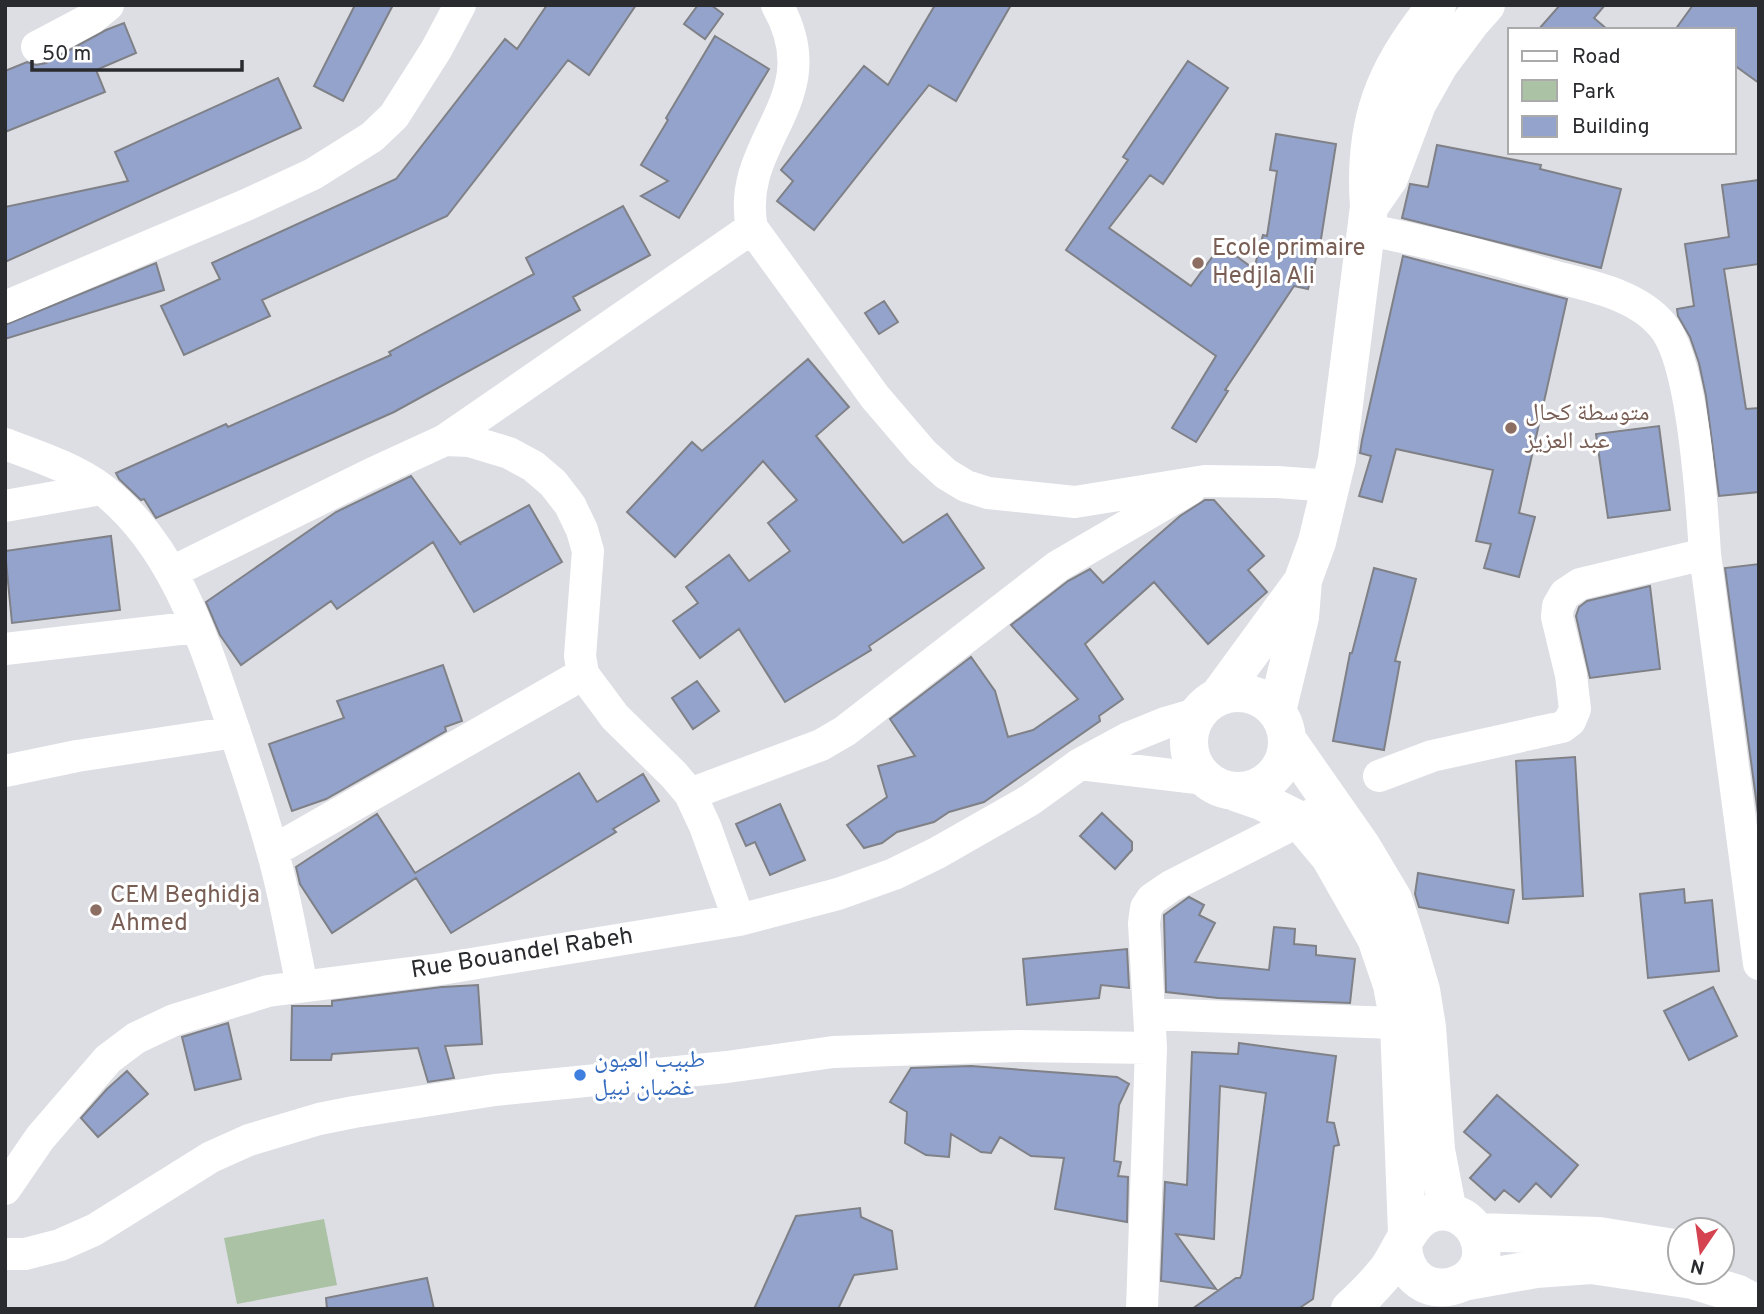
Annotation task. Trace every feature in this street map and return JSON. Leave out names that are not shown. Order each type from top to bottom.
[{"type":"street","points":[[37,47],[92,18],[108,5]]},
{"type":"street","points":[[5,307],[258,200],[313,174],[372,137],[394,116],[436,50],[460,5]]},
{"type":"street","points":[[777,5],[793,44],[795,64],[792,86],[752,176],[748,199],[752,228],[875,397],[922,452],[946,474],[966,486],[988,493],[1075,502],[1205,481],[1332,486]]},
{"type":"street","points":[[1080,764],[1251,791],[1278,772],[1286,758],[1283,726],[1303,580],[1317,542],[1332,486],[1352,342],[1367,218],[1366,173],[1369,142],[1384,84],[1411,36],[1437,5]]},
{"type":"street","points":[[1367,218],[1389,178],[1417,104],[1438,65],[1486,5]]},
{"type":"street","points":[[1367,218],[1616,294],[1642,309],[1663,326],[1684,377],[1701,491],[1705,554],[1751,846],[1759,964]]},
{"type":"street","points":[[172,572],[445,440],[752,228]]},
{"type":"street","points":[[445,440],[469,441],[509,453],[533,466],[553,483],[570,505],[582,530],[587,551],[580,656],[583,674],[615,717],[690,794],[705,826],[739,919]]},
{"type":"street","points":[[5,444],[36,456],[101,489],[131,517],[172,572],[197,627],[235,732],[273,851],[302,985]]},
{"type":"street","points":[[690,794],[821,745],[845,731],[1058,565],[1205,481]]},
{"type":"street","points":[[5,506],[101,489]]},
{"type":"street","points":[[1380,776],[1432,756],[1562,727],[1570,720],[1575,709],[1571,675],[1557,617],[1558,606],[1565,594],[1580,584],[1705,554]]},
{"type":"street","points":[[1303,580],[1208,705],[1189,735],[1189,751],[1195,766],[1220,786],[1261,801],[1316,812]]},
{"type":"street","points":[[5,649],[197,627]]},
{"type":"street","points":[[273,851],[583,674]]},
{"type":"street","points":[[1208,705],[1233,693],[1250,694],[1265,700],[1283,726],[1330,857],[1376,938],[1392,985],[1413,1023],[1436,1150],[1462,1222],[1481,1244],[1481,1258],[1476,1270],[1441,1293]]},
{"type":"street","name":"Rue Bouandel Rabeh","points":[[5,1189],[40,1138],[108,1059],[136,1038],[174,1020],[268,990],[441,969],[739,919],[838,894],[894,874],[1030,800],[1080,764],[1140,733],[1208,705]]},
{"type":"street","points":[[5,771],[77,756],[235,732]]},
{"type":"street","points":[[1142,1309],[1151,1048],[1144,923],[1146,908],[1152,899],[1171,886],[1316,812]]},
{"type":"street","points":[[1149,1014],[1413,1023]]},
{"type":"street","points":[[1413,1023],[1404,1259],[1409,1272],[1418,1282],[1441,1293],[1536,1269],[1591,1265],[1693,1280],[1738,1294],[1759,1305]]},
{"type":"street","points":[[5,1254],[25,1254],[60,1245],[94,1230],[211,1157],[276,1131],[343,1114],[495,1090],[727,1067],[833,1052],[1017,1046],[1151,1048]]},
{"type":"street","points":[[1350,1309],[1373,1287],[1415,1223],[1425,1216],[1599,1236],[1666,1247]]},
{"type":"street","points":[[1736,1267],[1759,1276]]},
{"type":"green space","points":[[324,1219],[337,1285],[237,1304],[224,1238]]},
{"type":"building","points":[[355,5],[393,5],[343,101],[314,86]]},
{"type":"building","points":[[547,5],[636,5],[589,75],[568,60],[447,216],[262,300],[270,316],[184,355],[161,306],[220,279],[212,263],[396,179],[505,39],[517,49]]},
{"type":"building","points":[[698,5],[711,5],[723,14],[705,39],[684,24]]},
{"type":"building","points":[[935,5],[1011,5],[956,101],[929,85],[814,230],[777,201],[793,181],[781,170],[864,66],[888,85]]},
{"type":"building","points":[[1560,5],[1605,5],[1594,18],[1606,28],[1540,28]]},
{"type":"building","points":[[1693,5],[1759,5],[1759,83],[1736,66],[1736,28],[1676,28]]},
{"type":"building","points":[[124,23],[136,53],[96,70],[105,92],[5,132],[5,71],[27,62],[36,65],[46,63]]},
{"type":"building","points":[[715,36],[769,69],[679,218],[641,196],[668,181],[641,165]]},
{"type":"building","points":[[1188,61],[1228,88],[1163,184],[1150,175],[1109,228],[1191,286],[1221,245],[1254,269],[1263,235],[1267,236],[1277,171],[1270,170],[1276,134],[1336,144],[1321,239],[1308,289],[1294,286],[1225,390],[1228,391],[1196,442],[1172,428],[1216,356],[1066,250],[1128,160],[1123,157]]},
{"type":"building","points":[[278,78],[301,128],[5,262],[5,207],[128,181],[115,152]]},
{"type":"building","points":[[1437,145],[1541,165],[1540,169],[1621,189],[1601,268],[1402,218],[1410,184],[1428,187]]},
{"type":"building","points":[[1759,180],[1759,264],[1724,269],[1746,409],[1759,408],[1759,492],[1719,496],[1699,363],[1677,309],[1694,306],[1685,244],[1729,237],[1722,185]]},
{"type":"building","points":[[623,206],[650,255],[573,297],[580,310],[394,412],[156,518],[144,499],[141,500],[119,479],[116,473],[391,355],[389,352],[534,274],[526,258]]},
{"type":"building","points":[[1403,256],[1567,299],[1519,513],[1535,517],[1519,577],[1484,568],[1491,544],[1476,541],[1493,470],[1396,449],[1382,502],[1359,496],[1371,456],[1360,453],[1362,440]]},
{"type":"building","points":[[156,263],[164,290],[5,339],[5,325]]},
{"type":"building","points":[[884,301],[898,322],[879,334],[865,313]]},
{"type":"building","points":[[808,359],[849,407],[816,436],[903,543],[947,514],[984,568],[869,646],[871,650],[785,702],[739,629],[700,658],[673,621],[698,603],[686,587],[729,555],[749,581],[790,551],[768,523],[797,500],[763,461],[675,557],[627,512],[692,442],[702,451]]},
{"type":"building","points":[[1659,426],[1670,510],[1608,518],[1596,434]]},
{"type":"building","points":[[411,476],[461,545],[460,543],[529,505],[562,562],[474,612],[433,542],[337,609],[331,601],[241,665],[220,635],[206,602],[336,512]]},
{"type":"building","points":[[1205,500],[1214,500],[1264,556],[1248,570],[1267,592],[1208,644],[1154,582],[1085,644],[1123,699],[1099,716],[1100,721],[984,802],[949,812],[934,822],[897,832],[882,843],[864,848],[847,825],[887,797],[878,766],[915,756],[890,719],[971,657],[995,691],[1008,737],[1033,730],[1078,699],[1011,625],[1068,581],[1090,569],[1103,583],[1180,516]]},
{"type":"building","points":[[111,536],[120,610],[12,623],[5,551]]},
{"type":"building","points":[[1759,564],[1759,821],[1725,568]]},
{"type":"building","points":[[1374,568],[1416,579],[1395,661],[1400,662],[1384,750],[1333,741],[1350,653]]},
{"type":"building","points":[[1650,586],[1660,669],[1590,678],[1576,616],[1579,607],[1587,601]]},
{"type":"building","points":[[443,665],[462,721],[445,727],[446,731],[326,799],[292,811],[269,744],[344,718],[337,701]]},
{"type":"building","points":[[697,681],[719,711],[693,729],[672,698]]},
{"type":"building","points":[[1575,757],[1583,896],[1523,899],[1516,761]]},
{"type":"building","points":[[579,773],[597,802],[643,774],[659,801],[613,829],[616,832],[451,933],[416,878],[332,933],[300,884],[296,867],[377,814],[415,873]]},
{"type":"building","points":[[780,804],[805,860],[770,875],[755,842],[746,846],[736,824]]},
{"type":"building","points":[[1102,813],[1132,842],[1132,850],[1115,869],[1080,836]]},
{"type":"building","points":[[1418,873],[1514,890],[1508,923],[1419,907],[1415,894]]},
{"type":"building","points":[[1684,889],[1685,903],[1712,900],[1719,971],[1648,978],[1640,894]]},
{"type":"building","points":[[1189,897],[1204,905],[1199,915],[1215,923],[1195,962],[1269,970],[1274,927],[1295,929],[1294,944],[1316,946],[1316,955],[1355,959],[1350,1003],[1218,998],[1166,992],[1164,915]]},
{"type":"building","points":[[1127,949],[1129,988],[1101,985],[1099,998],[1027,1005],[1023,959]]},
{"type":"building","points":[[478,985],[482,1044],[445,1046],[454,1078],[428,1082],[418,1048],[332,1054],[331,1060],[291,1060],[292,1006],[332,1006],[332,1001]]},
{"type":"building","points":[[1713,987],[1737,1036],[1689,1060],[1664,1011]]},
{"type":"building","points":[[228,1023],[241,1079],[195,1090],[182,1037]]},
{"type":"building","points":[[1239,1043],[1336,1056],[1327,1122],[1334,1123],[1339,1145],[1334,1146],[1313,1299],[1298,1309],[1192,1309],[1236,1278],[1240,1278],[1242,1274],[1266,1093],[1220,1086],[1214,1239],[1176,1234],[1216,1289],[1161,1281],[1165,1182],[1187,1185],[1192,1052],[1238,1054]]},
{"type":"building","points":[[971,1066],[1117,1077],[1129,1084],[1119,1105],[1114,1161],[1121,1162],[1118,1176],[1128,1177],[1127,1222],[1055,1209],[1064,1158],[1031,1156],[1000,1137],[991,1153],[981,1152],[951,1134],[949,1157],[926,1155],[905,1143],[907,1112],[890,1102],[911,1068]]},
{"type":"building","points":[[127,1071],[148,1094],[98,1137],[81,1118]]},
{"type":"building","points":[[1497,1095],[1578,1165],[1551,1197],[1536,1183],[1519,1202],[1504,1190],[1495,1200],[1470,1178],[1491,1155],[1464,1132]]},
{"type":"building","points":[[860,1208],[861,1217],[892,1231],[897,1269],[854,1275],[838,1309],[754,1309],[796,1216]]},
{"type":"building","points":[[427,1278],[434,1309],[327,1309],[326,1298]]},
{"type":"place","name":"Ecole primaire Hedjla Ali","points":[[1198,263]]},
{"type":"place","name":"متوسطة كحال عبد العزيز","points":[[1511,428]]},
{"type":"place","name":"CEM Beghidja Ahmed","points":[[96,910]]},
{"type":"place","name":"طبيب العيون غضبان نبيل","points":[[580,1075]]}]
